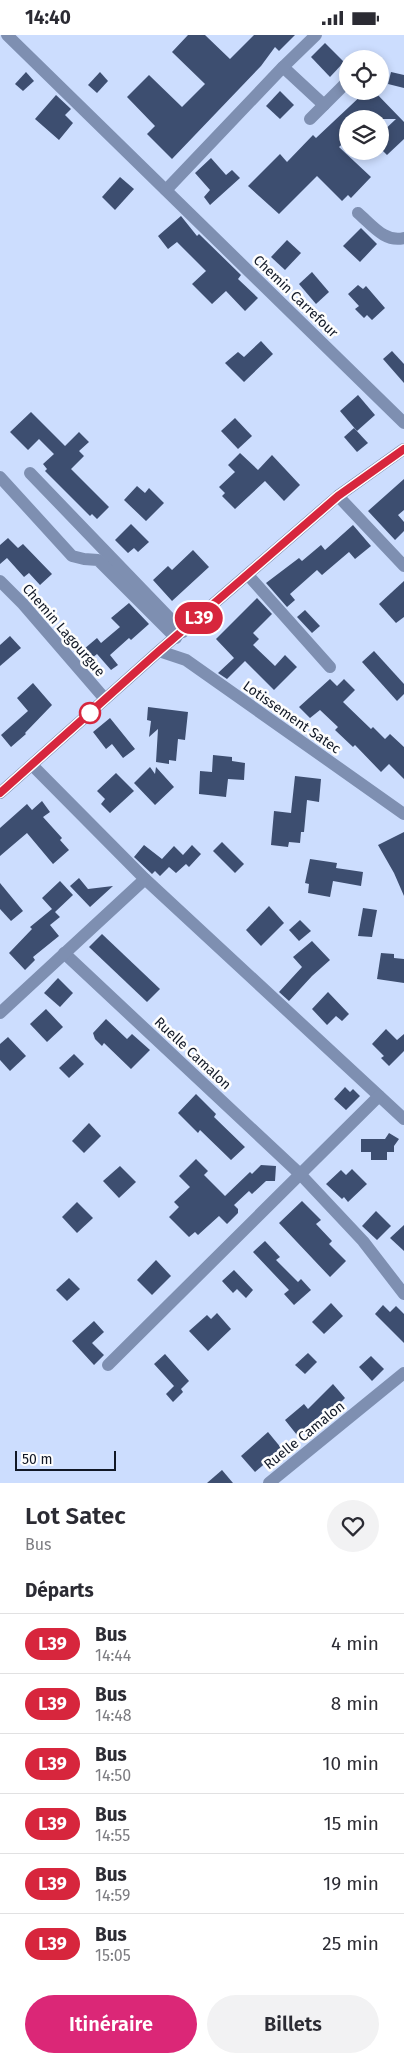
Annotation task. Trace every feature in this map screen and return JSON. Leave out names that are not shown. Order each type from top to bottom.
[{"type":"street","name":"Chemin Carrefour","points":[[7,35],[404,423]]},
{"type":"street","points":[[166,190],[316,35]]},
{"type":"street","points":[[283,67],[324,105]]},
{"type":"street","points":[[310,119],[339,90]]},
{"type":"street","points":[[358,213],[387,238],[396,240],[404,238]]},
{"type":"street","name":"Chemin Lagourgue","points":[[0,793],[159,651],[338,496],[404,449]]},
{"type":"street","points":[[30,473],[179,635]]},
{"type":"street","points":[[0,477],[72,556],[98,560],[179,635]]},
{"type":"street","points":[[338,496],[404,566]]},
{"type":"street","points":[[248,575],[330,667]]},
{"type":"street","name":"Chemin Lagourgue","points":[[0,581],[23,604],[105,699]]},
{"type":"street","name":"Lotissement Satec","points":[[159,651],[186,660],[404,814]]},
{"type":"street","points":[[32,765],[145,879],[404,1119]]},
{"type":"street","points":[[0,1013],[145,879]]},
{"type":"street","name":"Ruelle Camalon","points":[[64,953],[301,1175],[363,1241],[404,1294]]},
{"type":"street","points":[[108,1365],[379,1096]]},
{"type":"street","name":"Ruelle Camalon","points":[[269,1483],[404,1373]]},
{"type":"building","points":[[188,35],[205,35],[230,59],[254,35],[295,35],[279,51],[275,47],[261,66],[172,159],[147,134],[155,126],[127,97],[149,75],[182,107],[205,84],[172,52]]},
{"type":"building","points":[[325,43],[339,57],[339,67],[330,77],[311,57]]},
{"type":"building","points":[[26,72],[34,81],[23,91],[15,84]]},
{"type":"building","points":[[100,72],[108,81],[97,93],[88,85]]},
{"type":"building","points":[[391,72],[404,75],[404,88],[389,84]]},
{"type":"building","points":[[280,91],[294,105],[280,119],[266,106]]},
{"type":"building","points":[[56,95],[71,109],[65,115],[73,123],[59,140],[35,119]]},
{"type":"building","points":[[356,100],[383,100],[404,122],[404,139],[389,153],[389,126],[396,119],[389,119],[389,110],[346,110]]},
{"type":"building","points":[[339,116],[339,160],[353,160],[371,177],[351,198],[348,195],[342,201],[317,176],[279,214],[248,186],[280,154],[287,162],[313,135],[316,138]]},
{"type":"building","points":[[211,158],[226,175],[232,170],[240,178],[210,205],[204,197],[210,190],[195,173]]},
{"type":"building","points":[[120,177],[134,189],[115,210],[102,197]]},
{"type":"building","points":[[181,216],[197,236],[199,234],[241,275],[238,279],[258,298],[245,311],[226,291],[212,304],[192,284],[206,271],[177,242],[168,249],[158,236]]},
{"type":"building","points":[[361,228],[377,244],[360,262],[343,246]]},
{"type":"building","points":[[287,240],[301,253],[285,270],[271,257]]},
{"type":"building","points":[[312,272],[329,292],[316,304],[299,284]]},
{"type":"building","points":[[358,285],[363,289],[366,286],[385,308],[372,320],[367,315],[364,318],[355,309],[359,306],[348,294]]},
{"type":"building","points":[[261,341],[273,354],[244,382],[225,363],[238,352],[244,357]]},
{"type":"building","points":[[392,351],[404,364],[404,383],[383,359]]},
{"type":"building","points":[[358,395],[375,415],[357,431],[340,411]]},
{"type":"building","points":[[31,412],[65,446],[79,432],[89,442],[79,451],[84,456],[71,469],[109,507],[97,519],[92,514],[90,516],[45,471],[47,469],[43,464],[54,454],[39,439],[28,450],[10,432]]},
{"type":"building","points":[[235,418],[252,436],[238,449],[221,431]]},
{"type":"building","points":[[354,428],[368,443],[357,452],[344,437]]},
{"type":"building","points":[[240,453],[258,470],[272,455],[300,485],[284,501],[265,481],[235,509],[222,496],[225,493],[219,487],[235,472],[228,465]]},
{"type":"building","points":[[404,479],[404,510],[398,515],[404,522],[404,531],[395,540],[368,511]]},
{"type":"building","points":[[137,486],[145,493],[149,488],[164,503],[146,521],[124,500]]},
{"type":"building","points":[[131,524],[149,542],[138,552],[134,548],[128,553],[115,540]]},
{"type":"building","points":[[353,525],[371,546],[355,559],[349,552],[322,575],[317,570],[290,594],[295,600],[287,607],[266,583],[299,558],[302,561],[321,545],[325,550]]},
{"type":"building","points":[[8,538],[18,548],[23,544],[52,574],[40,585],[29,573],[24,577],[7,558],[0,564],[0,545]]},
{"type":"building","points":[[193,550],[209,567],[172,601],[153,580],[168,566],[172,570]]},
{"type":"building","points":[[404,581],[404,617],[396,623],[379,604]]},
{"type":"building","points":[[257,598],[272,614],[253,633],[259,639],[253,645],[275,666],[285,655],[297,667],[274,690],[245,661],[227,679],[218,673],[234,658],[216,639]]},
{"type":"building","points":[[129,603],[149,624],[110,655],[118,665],[111,670],[97,654],[92,658],[84,649],[97,638],[101,643],[120,627],[111,618]]},
{"type":"building","points":[[305,610],[320,626],[312,633],[297,617]]},
{"type":"building","points":[[10,636],[21,648],[0,666],[0,645]]},
{"type":"building","points":[[374,651],[404,684],[404,694],[397,701],[362,662]]},
{"type":"building","points":[[330,679],[337,686],[344,679],[355,690],[343,702],[371,729],[373,727],[385,739],[390,734],[404,747],[404,779],[389,764],[381,772],[355,745],[353,747],[335,730],[338,727],[320,710],[310,718],[299,707]]},
{"type":"building","points":[[33,683],[52,705],[26,734],[11,747],[1,735],[28,711],[17,698]]},
{"type":"building","points":[[148,707],[188,712],[185,740],[178,739],[176,761],[169,760],[169,764],[156,762],[158,729],[149,737],[151,721],[147,720]]},
{"type":"building","points":[[110,718],[135,749],[123,758],[112,744],[106,749],[93,732]]},
{"type":"building","points":[[213,755],[232,757],[232,761],[245,763],[244,780],[228,779],[226,797],[199,794],[200,771],[212,772]]},
{"type":"building","points":[[150,767],[155,774],[156,767],[174,787],[155,805],[134,783]]},
{"type":"building","points":[[116,773],[134,791],[110,813],[101,804],[105,799],[97,791]]},
{"type":"building","points":[[295,776],[321,779],[319,802],[307,800],[304,832],[301,832],[300,843],[289,842],[288,847],[271,845],[274,811],[291,813]]},
{"type":"building","points":[[42,801],[50,812],[43,817],[62,838],[60,840],[69,850],[53,864],[27,833],[0,856],[0,828],[27,804],[32,810]]},
{"type":"building","points":[[404,832],[404,896],[394,873],[378,845]]},
{"type":"building","points":[[222,842],[244,864],[235,873],[213,851]]},
{"type":"building","points":[[144,845],[162,859],[174,846],[183,855],[192,845],[201,854],[189,867],[186,864],[176,873],[169,867],[160,876],[155,871],[152,874],[134,857]]},
{"type":"building","points":[[310,859],[337,863],[336,868],[363,872],[361,886],[333,881],[330,897],[308,893],[309,884],[305,883]]},
{"type":"building","points":[[79,878],[88,889],[113,886],[90,907],[70,886]]},
{"type":"building","points":[[60,881],[73,895],[55,912],[60,917],[50,925],[59,936],[33,957],[35,960],[25,970],[9,953],[32,929],[30,927],[52,909],[42,898]]},
{"type":"building","points":[[0,883],[23,911],[11,921],[0,909]]},
{"type":"building","points":[[269,906],[284,923],[261,946],[246,930]]},
{"type":"building","points":[[363,908],[377,910],[372,937],[358,936]]},
{"type":"building","points":[[300,920],[311,931],[299,941],[289,930]]},
{"type":"building","points":[[102,934],[160,989],[147,1002],[89,947]]},
{"type":"building","points":[[312,941],[330,960],[289,1001],[279,992],[302,967],[293,957]]},
{"type":"building","points":[[381,953],[394,954],[394,958],[404,959],[404,983],[377,979]]},
{"type":"building","points":[[58,978],[73,993],[60,1007],[44,993]]},
{"type":"building","points":[[328,992],[349,1014],[342,1021],[336,1016],[327,1025],[312,1009]]},
{"type":"building","points":[[46,1009],[63,1027],[47,1042],[30,1024]]},
{"type":"building","points":[[106,1019],[127,1039],[132,1034],[150,1050],[131,1069],[104,1043],[102,1046],[95,1039],[93,1033]]},
{"type":"building","points":[[386,1029],[397,1040],[404,1034],[404,1051],[389,1066],[381,1058],[384,1056],[372,1044]]},
{"type":"building","points":[[8,1037],[26,1056],[10,1071],[0,1060],[0,1044]]},
{"type":"building","points":[[74,1054],[84,1064],[69,1078],[59,1068]]},
{"type":"building","points":[[345,1087],[350,1092],[353,1089],[360,1096],[346,1110],[334,1099]]},
{"type":"building","points":[[196,1094],[216,1114],[214,1117],[245,1147],[231,1160],[200,1130],[198,1133],[178,1113]]},
{"type":"building","points":[[89,1123],[101,1136],[84,1153],[72,1141]]},
{"type":"building","points":[[389,1133],[399,1139],[394,1146],[394,1152],[387,1152],[387,1160],[371,1160],[371,1152],[361,1152],[361,1139],[385,1139]]},
{"type":"building","points":[[196,1159],[208,1171],[204,1175],[225,1196],[250,1172],[252,1174],[261,1165],[276,1166],[275,1181],[266,1181],[252,1194],[249,1191],[234,1205],[238,1209],[238,1213],[227,1224],[219,1216],[198,1235],[195,1232],[189,1237],[169,1217],[179,1207],[174,1202],[190,1187],[179,1176]]},
{"type":"building","points":[[120,1166],[136,1182],[119,1198],[103,1181]]},
{"type":"building","points":[[352,1169],[367,1184],[348,1202],[326,1184],[341,1170],[346,1175]]},
{"type":"building","points":[[302,1201],[321,1220],[316,1224],[332,1241],[329,1244],[346,1261],[330,1277],[279,1223]]},
{"type":"building","points":[[77,1202],[93,1218],[77,1233],[62,1217]]},
{"type":"building","points":[[376,1211],[391,1226],[377,1240],[362,1226]]},
{"type":"building","points":[[404,1225],[404,1251],[390,1238]]},
{"type":"building","points":[[265,1241],[280,1257],[276,1260],[298,1282],[301,1279],[311,1290],[294,1305],[284,1294],[289,1290],[253,1252]]},
{"type":"building","points":[[156,1260],[171,1276],[152,1295],[137,1280]]},
{"type":"building","points":[[234,1270],[253,1290],[246,1298],[237,1289],[233,1293],[222,1281]]},
{"type":"building","points":[[69,1278],[80,1289],[67,1301],[56,1290]]},
{"type":"building","points":[[331,1303],[343,1316],[324,1334],[312,1322]]},
{"type":"building","points":[[383,1305],[390,1312],[396,1306],[404,1314],[404,1343],[375,1314]]},
{"type":"building","points":[[217,1313],[231,1329],[208,1351],[189,1331],[207,1315],[211,1319]]},
{"type":"building","points":[[94,1321],[104,1332],[92,1343],[104,1355],[94,1365],[72,1341]]},
{"type":"building","points":[[308,1353],[317,1362],[305,1374],[295,1365]]},
{"type":"building","points":[[165,1354],[189,1381],[181,1389],[183,1392],[173,1402],[166,1394],[174,1386],[154,1364]]},
{"type":"building","points":[[371,1356],[384,1369],[372,1381],[359,1367]]},
{"type":"building","points":[[333,1384],[345,1398],[332,1411],[329,1408],[297,1435],[285,1420],[304,1404],[308,1409]]},
{"type":"building","points":[[268,1432],[282,1449],[255,1472],[241,1456]]},
{"type":"building","points":[[222,1470],[233,1483],[207,1483]]},
{"type":"bus line","name":"L39","points":[[0,793],[159,651],[338,496],[404,449]]}]
